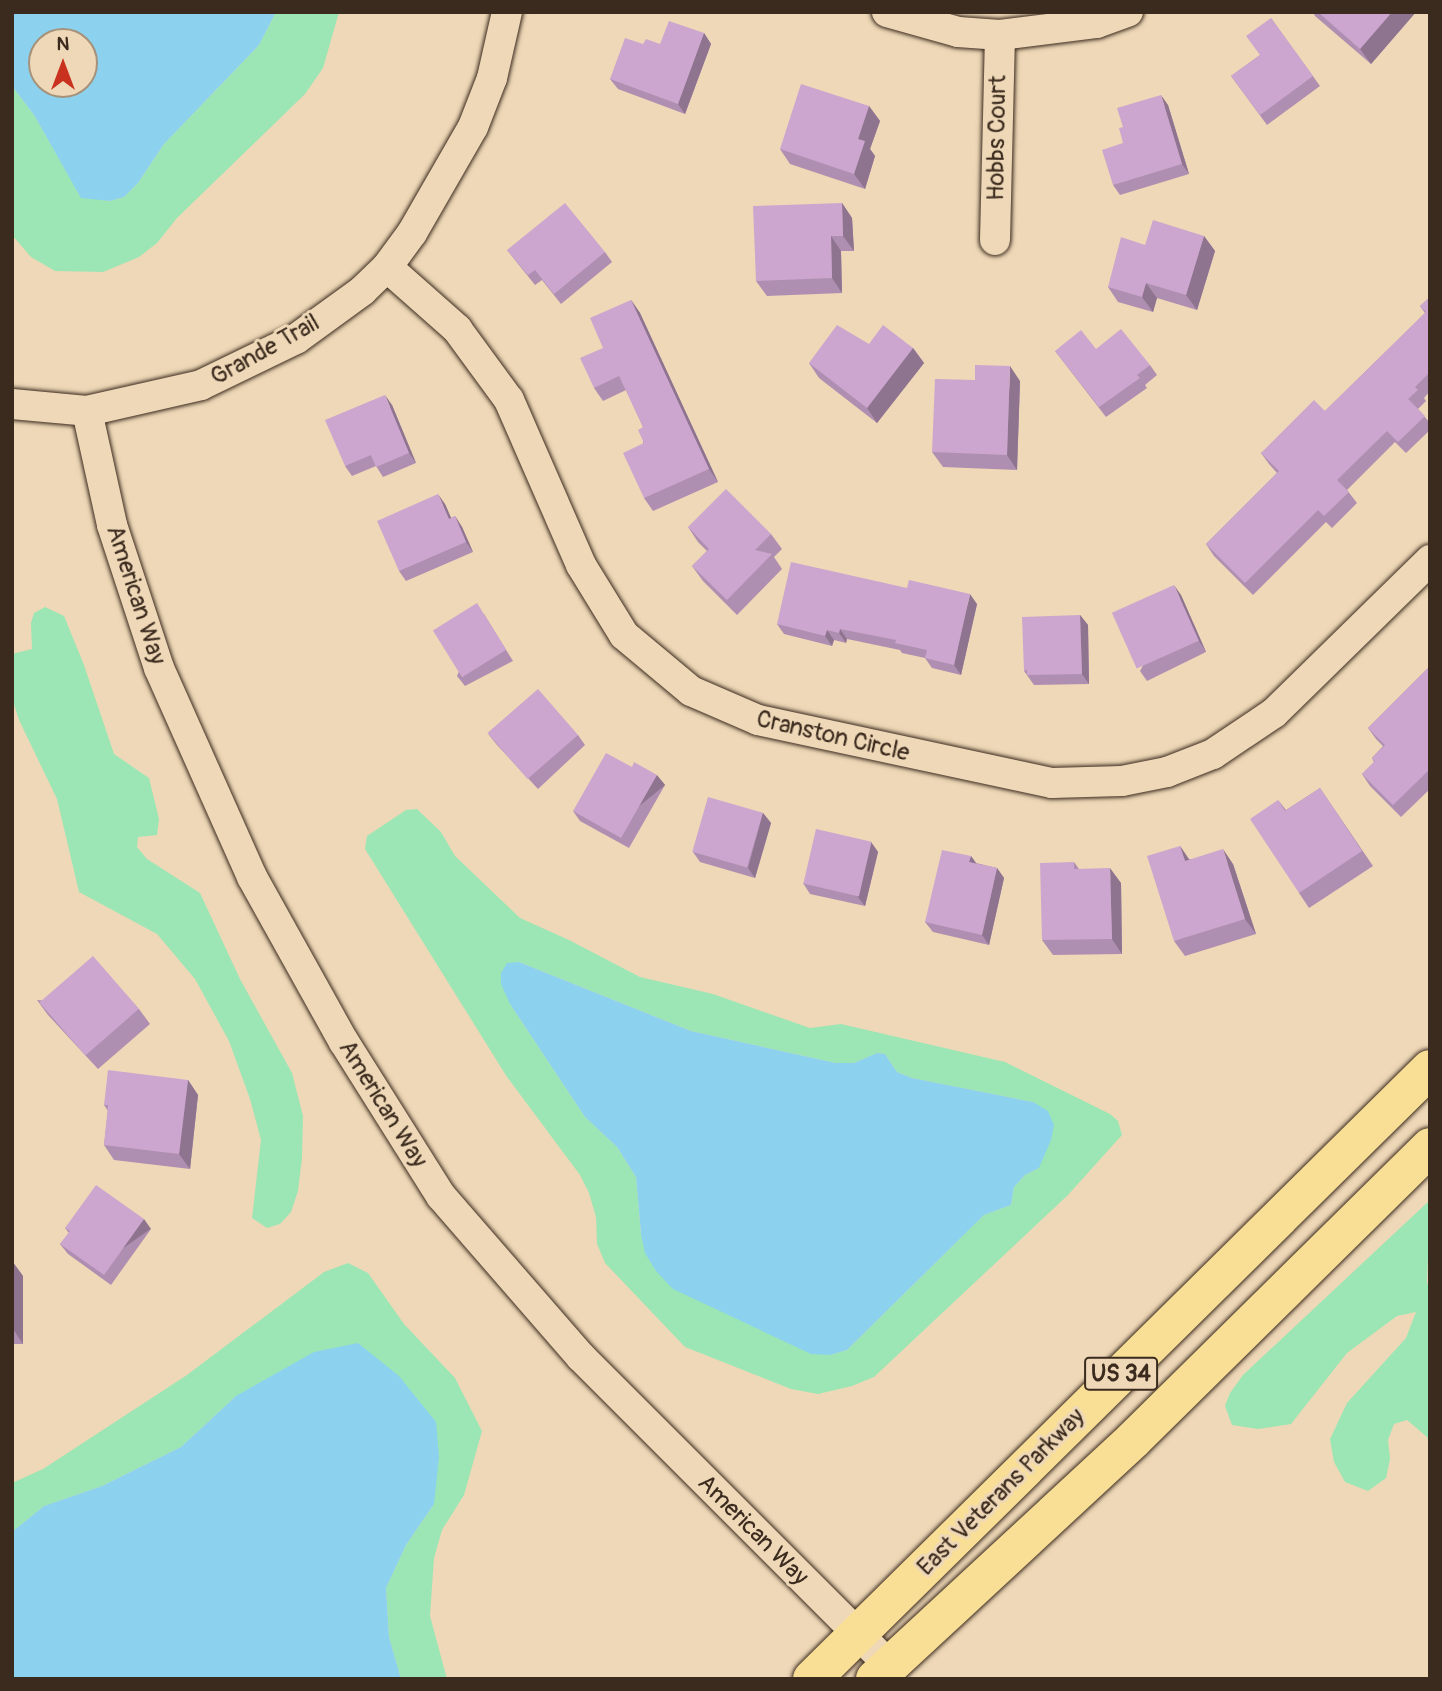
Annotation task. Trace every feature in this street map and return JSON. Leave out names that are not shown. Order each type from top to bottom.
[{"type":"main road","name":"East Veterans Parkway","points":[[812,1679],[1430,1069]]},
{"type":"main road","name":"East Veterans Parkway","points":[[882,1672],[1133,1440],[1430,1147]]},
{"type":"street","name":"Grande Trail","points":[[12,404],[87,411],[201,385],[296,339],[362,291],[387,267],[412,233],[473,127],[492,78],[507,12]]},
{"type":"street","points":[[887,12],[958,32],[1000,35],[1097,23],[1128,12]]},
{"type":"street","name":"Hobbs Court","points":[[995,240],[1000,35]]},
{"type":"street","name":"Cranston Circle","points":[[387,267],[457,329],[509,400],[581,565],[624,635],[691,691],[758,720],[1052,783],[1122,781],[1167,772],[1213,754],[1274,713],[1430,560]]},
{"type":"street","name":"American Way","points":[[87,411],[112,524],[159,668],[252,877],[364,1075],[441,1196],[581,1357],[858,1633],[882,1672]]},
{"type":"green space","points":[[276,12],[339,12],[323,68],[305,94],[177,218],[157,243],[139,257],[103,272],[55,271],[31,257],[12,235],[12,86],[34,115],[81,197],[110,201],[124,197],[138,183],[164,144],[259,45]]},
{"type":"green space","points":[[45,607],[64,616],[84,665],[114,754],[149,778],[159,819],[157,835],[138,837],[137,847],[147,859],[200,893],[240,979],[292,1073],[303,1116],[302,1158],[298,1191],[291,1212],[280,1224],[267,1228],[252,1218],[261,1140],[250,1099],[229,1041],[195,979],[157,934],[79,892],[57,799],[19,720],[12,698],[12,654],[32,649],[31,623],[34,613]]},
{"type":"green space","points":[[417,809],[441,832],[455,856],[520,918],[640,977],[713,994],[810,1028],[841,1024],[1005,1062],[1110,1114],[1118,1121],[1122,1135],[1067,1196],[874,1377],[852,1386],[818,1394],[791,1389],[685,1347],[605,1263],[597,1244],[596,1217],[580,1175],[507,1077],[365,849],[367,836],[406,810]],"holes":[[[519,962],[691,1031],[836,1063],[854,1063],[877,1053],[885,1054],[897,1072],[912,1078],[1033,1102],[1039,1168],[1025,1175],[1014,1187],[1011,1205],[984,1215],[847,1350],[830,1355],[641,1234],[636,1177],[617,1147],[585,1117],[510,1004]]]},
{"type":"green space","points":[[1430,1200],[1427,1283],[1430,1285],[1430,1446],[1427,1437],[1407,1420],[1394,1424],[1388,1440],[1390,1459],[1386,1478],[1368,1491],[1345,1482],[1334,1462],[1330,1439],[1347,1403],[1406,1338],[1416,1312],[1397,1316],[1347,1353],[1291,1424],[1258,1429],[1232,1425],[1225,1406],[1230,1393],[1243,1375]]},
{"type":"green space","points":[[348,1263],[368,1273],[404,1324],[455,1378],[482,1431],[464,1495],[442,1530],[434,1558],[430,1616],[447,1679],[401,1679],[389,1637],[386,1588],[406,1545],[434,1504],[236,1396],[181,1447],[102,1486],[44,1506],[12,1532],[12,1483],[43,1469],[187,1375],[324,1272]]},
{"type":"water","points":[[12,12],[276,12],[259,45],[164,144],[138,183],[124,197],[110,201],[81,198],[34,115],[12,86]]},
{"type":"water","points":[[519,962],[691,1031],[836,1063],[854,1063],[877,1053],[885,1054],[897,1072],[912,1078],[1033,1102],[1048,1111],[1054,1125],[1051,1140],[1039,1168],[1025,1175],[1014,1187],[1011,1205],[984,1215],[847,1350],[830,1355],[811,1354],[673,1289],[656,1271],[645,1253],[636,1177],[617,1147],[585,1117],[510,1004],[501,984],[501,973],[507,963]]},
{"type":"water","points":[[358,1343],[399,1376],[436,1422],[439,1457],[434,1504],[406,1545],[386,1588],[389,1637],[401,1679],[12,1679],[12,1532],[44,1506],[102,1486],[181,1447],[236,1396],[314,1352]]},
{"type":"building","points":[[1318,12],[1392,12],[1360,49]]},
{"type":"building","points":[[1271,18],[1313,76],[1260,115],[1231,76],[1260,55],[1246,36]]},
{"type":"building","points":[[669,21],[704,33],[678,104],[610,79],[625,38],[643,44],[646,39],[660,44]]},
{"type":"building","points":[[801,84],[869,106],[858,139],[865,141],[854,174],[780,149]]},
{"type":"building","points":[[1161,95],[1182,164],[1113,185],[1102,150],[1123,143],[1119,128],[1123,127],[1117,108]]},
{"type":"building","points":[[565,203],[605,252],[554,294],[535,270],[528,275],[507,250]]},
{"type":"building","points":[[842,203],[843,236],[831,236],[832,278],[756,281],[753,206]]},
{"type":"building","points":[[1153,220],[1204,236],[1186,295],[1146,283],[1142,297],[1108,287],[1121,237],[1145,245]]},
{"type":"building","points":[[1430,297],[1430,372],[1415,387],[1418,390],[1408,399],[1425,416],[1398,442],[1387,431],[1337,480],[1349,492],[1324,516],[1318,510],[1245,583],[1206,544],[1279,471],[1261,453],[1314,400],[1325,411],[1426,312],[1420,306]]},
{"type":"building","points":[[631,300],[709,469],[644,498],[623,453],[644,443],[638,430],[643,427],[619,376],[594,388],[580,358],[603,348],[590,318]]},
{"type":"building","points":[[837,325],[869,344],[883,325],[913,348],[867,408],[809,363]]},
{"type":"building","points":[[1121,329],[1150,365],[1137,375],[1140,378],[1099,407],[1055,351],[1081,330],[1096,349]]},
{"type":"building","points":[[975,365],[1010,366],[1007,455],[932,452],[935,379],[975,380]]},
{"type":"building","points":[[385,395],[409,453],[376,467],[371,455],[345,466],[325,420]]},
{"type":"building","points":[[726,489],[771,534],[755,550],[772,554],[727,600],[692,566],[709,549],[688,527]]},
{"type":"building","points":[[438,494],[449,519],[455,516],[466,542],[399,571],[377,521]]},
{"type":"building","points":[[791,562],[907,588],[909,580],[970,594],[954,665],[925,658],[927,650],[895,643],[896,640],[840,629],[839,633],[827,630],[825,636],[777,624]]},
{"type":"building","points":[[1174,585],[1199,641],[1137,668],[1112,613]]},
{"type":"building","points":[[477,603],[506,650],[462,677],[433,631]]},
{"type":"building","points":[[1080,615],[1082,674],[1027,675],[1027,670],[1024,671],[1022,617]]},
{"type":"building","points":[[1430,666],[1430,769],[1393,805],[1362,774],[1375,761],[1372,758],[1385,745],[1368,728]]},
{"type":"building","points":[[538,689],[578,735],[527,779],[487,733]]},
{"type":"building","points":[[606,753],[632,767],[634,762],[657,775],[621,838],[573,811]]},
{"type":"building","points":[[1320,788],[1362,851],[1299,893],[1250,819],[1278,800],[1285,811]]},
{"type":"building","points":[[708,797],[763,813],[747,868],[692,852]]},
{"type":"building","points":[[816,829],[872,842],[859,896],[803,884]]},
{"type":"building","points":[[1180,846],[1185,861],[1223,849],[1245,919],[1174,941],[1147,856]]},
{"type":"building","points":[[942,850],[971,856],[969,862],[997,868],[982,935],[925,922]]},
{"type":"building","points":[[1074,862],[1074,869],[1110,868],[1112,939],[1042,940],[1040,863]]},
{"type":"building","points":[[93,956],[139,1009],[85,1055],[39,1003]]},
{"type":"building","points":[[108,1070],[188,1080],[179,1154],[104,1145],[108,1105],[104,1105]]},
{"type":"building","points":[[96,1185],[144,1219],[104,1275],[60,1244],[70,1231],[65,1228]]}]
